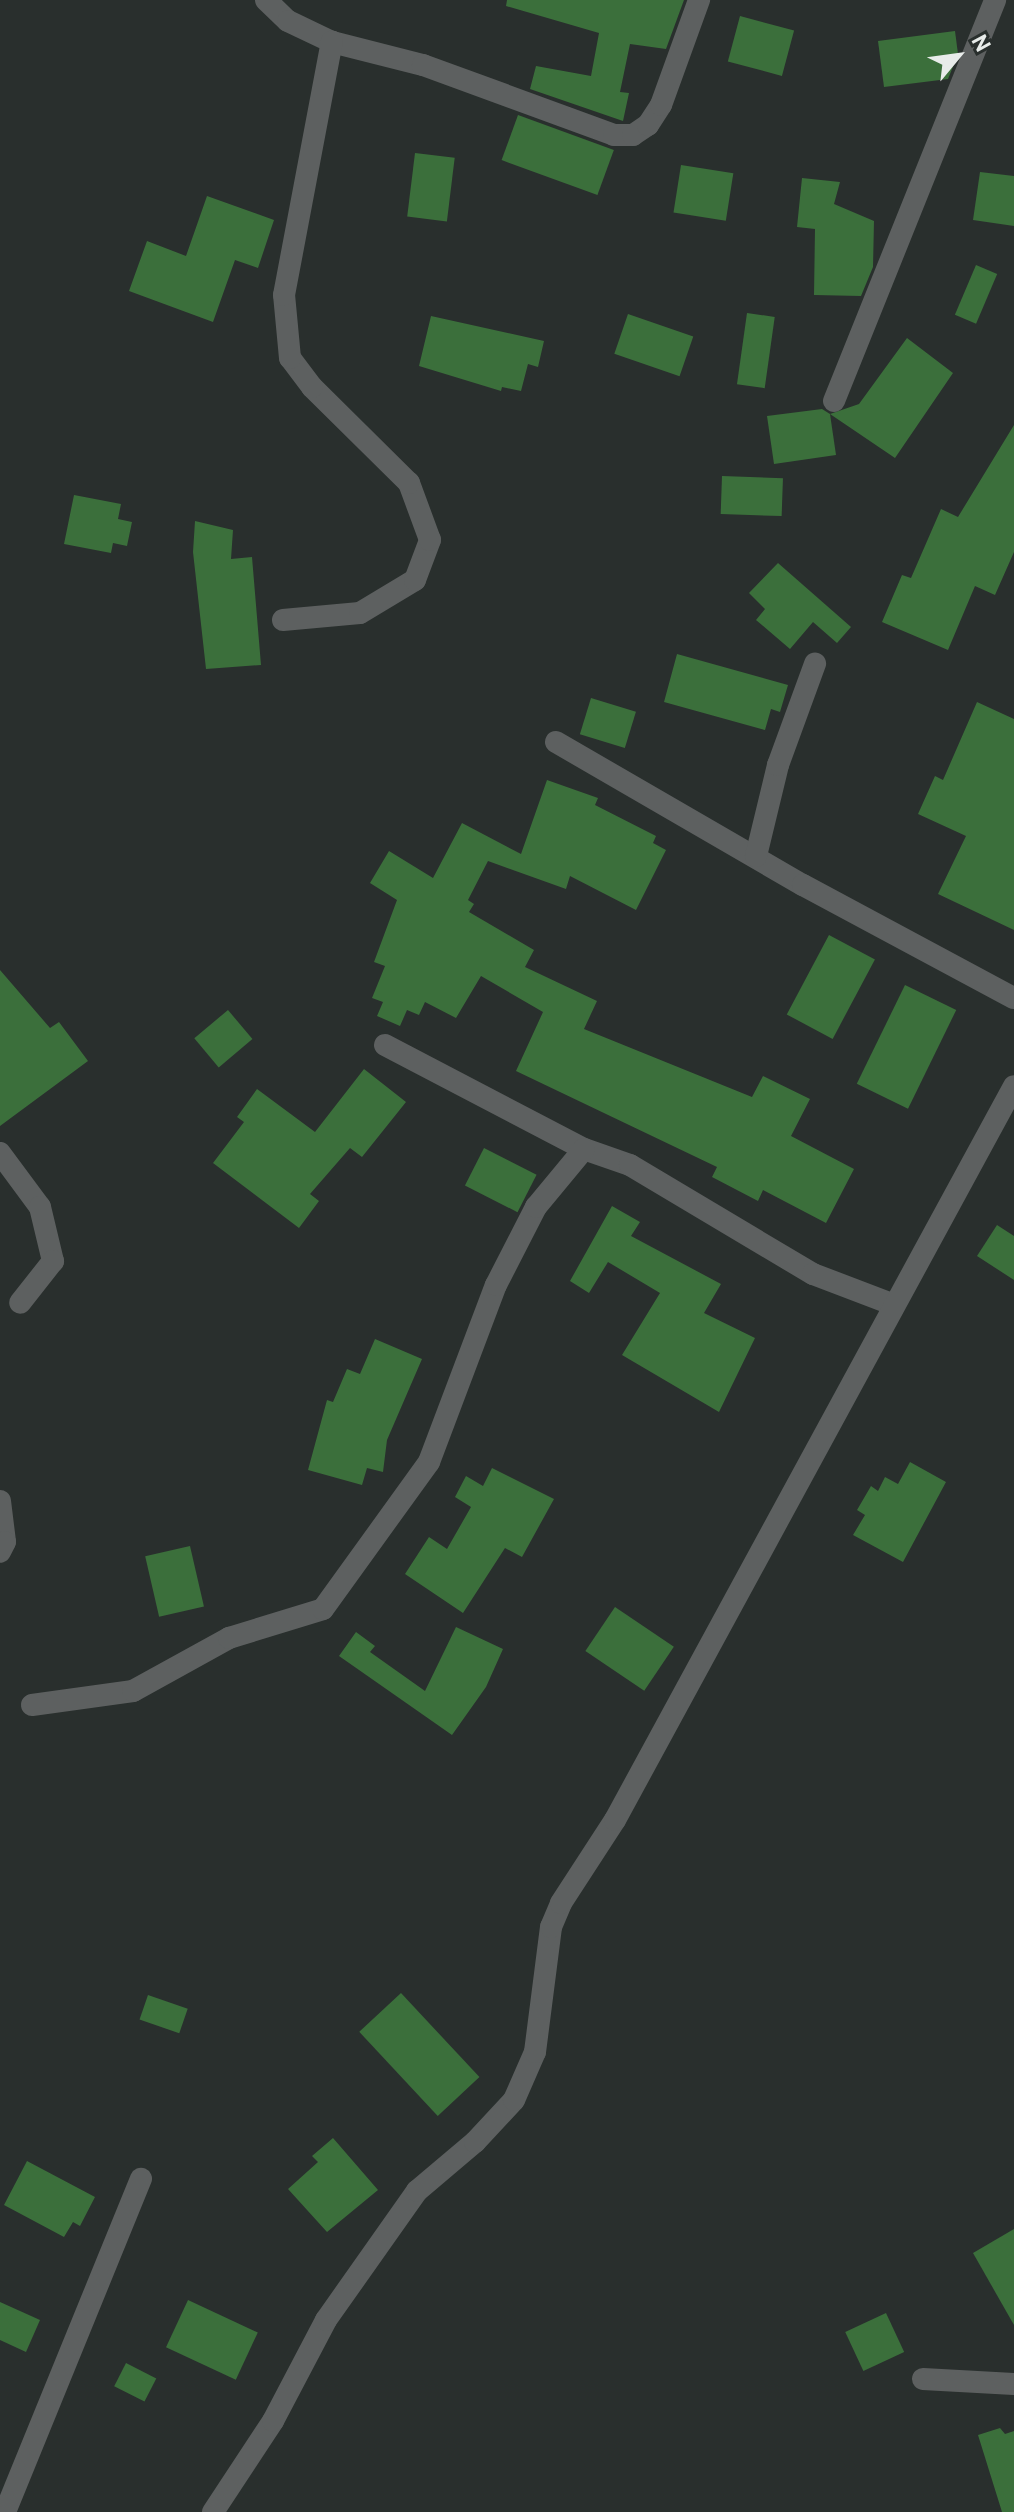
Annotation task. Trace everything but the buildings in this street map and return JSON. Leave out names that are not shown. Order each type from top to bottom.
[{"type":"street","points":[[266,0],[288,21],[332,42],[423,65],[614,135],[633,135],[648,125],[661,105],[699,0]]},
{"type":"street","points":[[834,401],[995,0]]},
{"type":"street","points":[[283,620],[360,613],[415,580],[430,540],[409,483],[312,387],[290,358],[284,295],[332,42]]},
{"type":"street","points":[[756,856],[770,791],[815,664]]},
{"type":"street","points":[[556,742],[1014,998]]},
{"type":"street","points":[[385,1045],[584,1149],[630,1165],[813,1274],[892,1304]]},
{"type":"street","points":[[213,2512],[273,2421],[326,2320],[417,2191],[475,2142],[514,2100],[535,2052],[551,1927],[561,1903],[615,1820],[892,1304],[1014,1086]]},
{"type":"street","points":[[32,1705],[133,1691],[229,1638],[323,1609],[429,1462],[496,1285],[536,1207],[584,1149]]},
{"type":"street","points":[[0,1153],[40,1207],[53,1261],[20,1303]]},
{"type":"street","points":[[0,1501],[5,1542],[0,1552]]},
{"type":"street","points":[[5,2512],[141,2179]]},
{"type":"street","points":[[923,2379],[1014,2384]]}]
